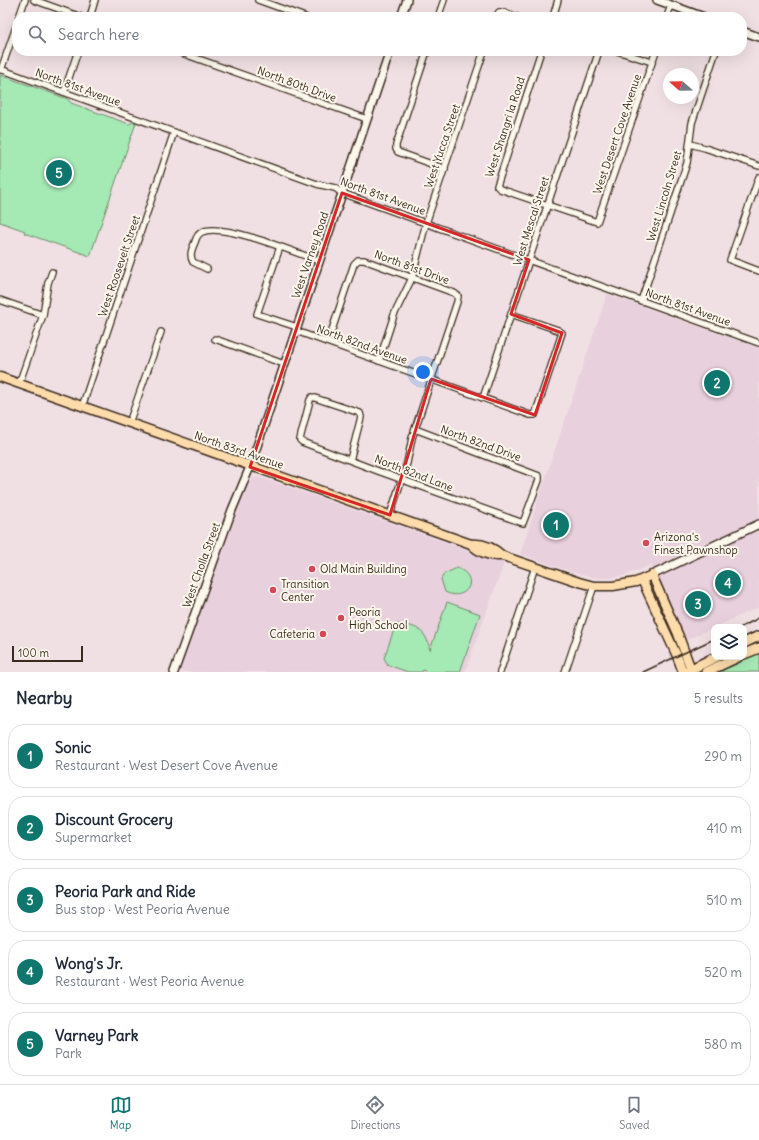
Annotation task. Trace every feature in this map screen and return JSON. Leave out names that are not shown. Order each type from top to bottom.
[{"type":"highway","points":[[747,642],[759,636]]},
{"type":"highway","points":[[747,653],[759,648]]},
{"type":"highway","points":[[687,671],[711,659]]},
{"type":"highway","points":[[706,672],[732,660]]},
{"type":"main road","name":"North 83rd Avenue","points":[[0,378],[471,544],[476,550],[494,556],[503,556],[594,586],[613,586],[647,578]]},
{"type":"main road","points":[[647,578],[678,634],[687,671]]},
{"type":"main road","points":[[647,578],[674,650],[687,671]]},
{"type":"street","points":[[21,12],[25,0]]},
{"type":"street","points":[[34,0],[67,12]]},
{"type":"street","points":[[91,12],[95,0]]},
{"type":"street","points":[[258,0],[292,12]]},
{"type":"street","points":[[403,12],[407,0]]},
{"type":"street","points":[[440,12],[444,0]]},
{"type":"street","points":[[554,12],[558,0]]},
{"type":"street","points":[[657,0],[690,12]]},
{"type":"street","points":[[669,12],[671,5]]},
{"type":"street","points":[[747,33],[759,37]]},
{"type":"street","points":[[1,69],[12,38]]},
{"type":"street","points":[[64,92],[76,56]]},
{"type":"street","name":"North 80th Drive","points":[[190,56],[367,119]]},
{"type":"street","name":"West Varney Road","points":[[250,467],[388,56]]},
{"type":"street","points":[[425,56],[396,145],[396,149],[398,152],[445,168]]},
{"type":"street","name":"West Yucca Street","points":[[379,361],[394,315],[412,278],[426,223],[482,56]]},
{"type":"street","name":"West Shangri la Road","points":[[539,56],[497,186],[500,189],[547,205]]},
{"type":"street","name":"West Mescal Street","points":[[483,398],[596,56]]},
{"type":"street","points":[[633,56],[652,62]]},
{"type":"street","name":"West Desert Cove Avenue","points":[[547,205],[597,222],[654,56]]},
{"type":"street","name":"West Lincoln Street","points":[[641,300],[687,163],[692,124],[714,56]]},
{"type":"street","name":"North 81st Avenue","points":[[1,69],[317,184],[335,188],[342,192],[426,223],[759,343]]},
{"type":"street","name":"West Roosevelt Street","points":[[82,407],[174,132]]},
{"type":"street","points":[[690,144],[759,166]]},
{"type":"street","points":[[759,177],[730,260],[759,270]]},
{"type":"street","points":[[208,269],[197,264],[191,258],[197,236],[201,232],[213,231],[244,235],[319,261]]},
{"type":"street","name":"North 82nd Avenue","points":[[280,247],[257,314],[431,380],[530,415],[535,415],[562,333],[558,330],[511,314]]},
{"type":"street","name":"North 81st Drive","points":[[328,342],[354,264],[358,260],[364,260],[454,293],[458,296],[457,302],[431,380]]},
{"type":"street","points":[[19,384],[43,315],[48,283],[52,272]]},
{"type":"street","points":[[0,300],[43,315]]},
{"type":"street","points":[[129,424],[161,332]]},
{"type":"street","points":[[215,339],[284,364]]},
{"type":"street","points":[[390,515],[402,480],[415,429],[431,380]]},
{"type":"street","name":"North 82nd Lane","points":[[350,460],[361,418],[360,413],[312,397],[300,440],[302,442],[402,480],[522,523]]},
{"type":"street","name":"North 82nd Drive","points":[[415,429],[539,476],[539,480],[522,523]]},
{"type":"street","name":"West Cholla Street","points":[[174,672],[232,510],[250,467]]},
{"type":"street","points":[[647,578],[758,526]]},
{"type":"street","points":[[500,672],[535,567]]},
{"type":"street","points":[[565,672],[594,586]]},
{"type":"highlighted area","points":[[342,193],[529,260],[511,314],[562,333],[535,415],[431,379],[390,515],[250,467]]},
{"type":"shaded area","points":[[607,294],[759,348],[759,607],[722,624],[711,624],[711,629],[684,641],[676,615],[651,565],[626,575],[611,578],[598,578],[581,575],[520,554]]},
{"type":"shaded area","name":"Peoria High School","points":[[254,477],[262,478],[504,563],[465,672],[178,672],[236,509],[249,483]]},
{"type":"green space","points":[[0,75],[68,99],[71,103],[129,124],[133,122],[136,123],[90,256],[24,233],[25,231],[0,222]]},
{"type":"green space","points":[[457,568],[464,572],[468,577],[470,582],[468,588],[465,592],[460,594],[445,592],[441,579],[444,574]]},
{"type":"green space","points":[[447,602],[480,614],[460,672],[428,672],[423,670],[422,672],[408,672],[388,665],[384,658],[396,624],[414,627],[419,630],[426,637],[430,650]]},
{"type":"green space","points":[[759,652],[759,672],[716,672],[742,660],[747,660],[747,658]]},
{"type":"railway","points":[[747,624],[759,618]]},
{"type":"railway","points":[[643,672],[711,640]]},
{"type":"place","name":"Varney Park","points":[[59,173]]},
{"type":"place","name":"Discount Grocery","points":[[717,383]]},
{"type":"place","name":"Sonic","points":[[556,525]]},
{"type":"place","name":"Arizona's Finest Pawnshop","points":[[646,543]]},
{"type":"place","name":"Old Main Building","points":[[312,569]]},
{"type":"place","name":"Wong's Jr.","points":[[728,583]]},
{"type":"place","name":"Transition Center","points":[[273,590]]},
{"type":"place","name":"Peoria Park and Ride","points":[[698,604]]},
{"type":"place","name":"Peoria High School","points":[[341,618]]},
{"type":"place","name":"Cafeteria","points":[[323,634]]}]
